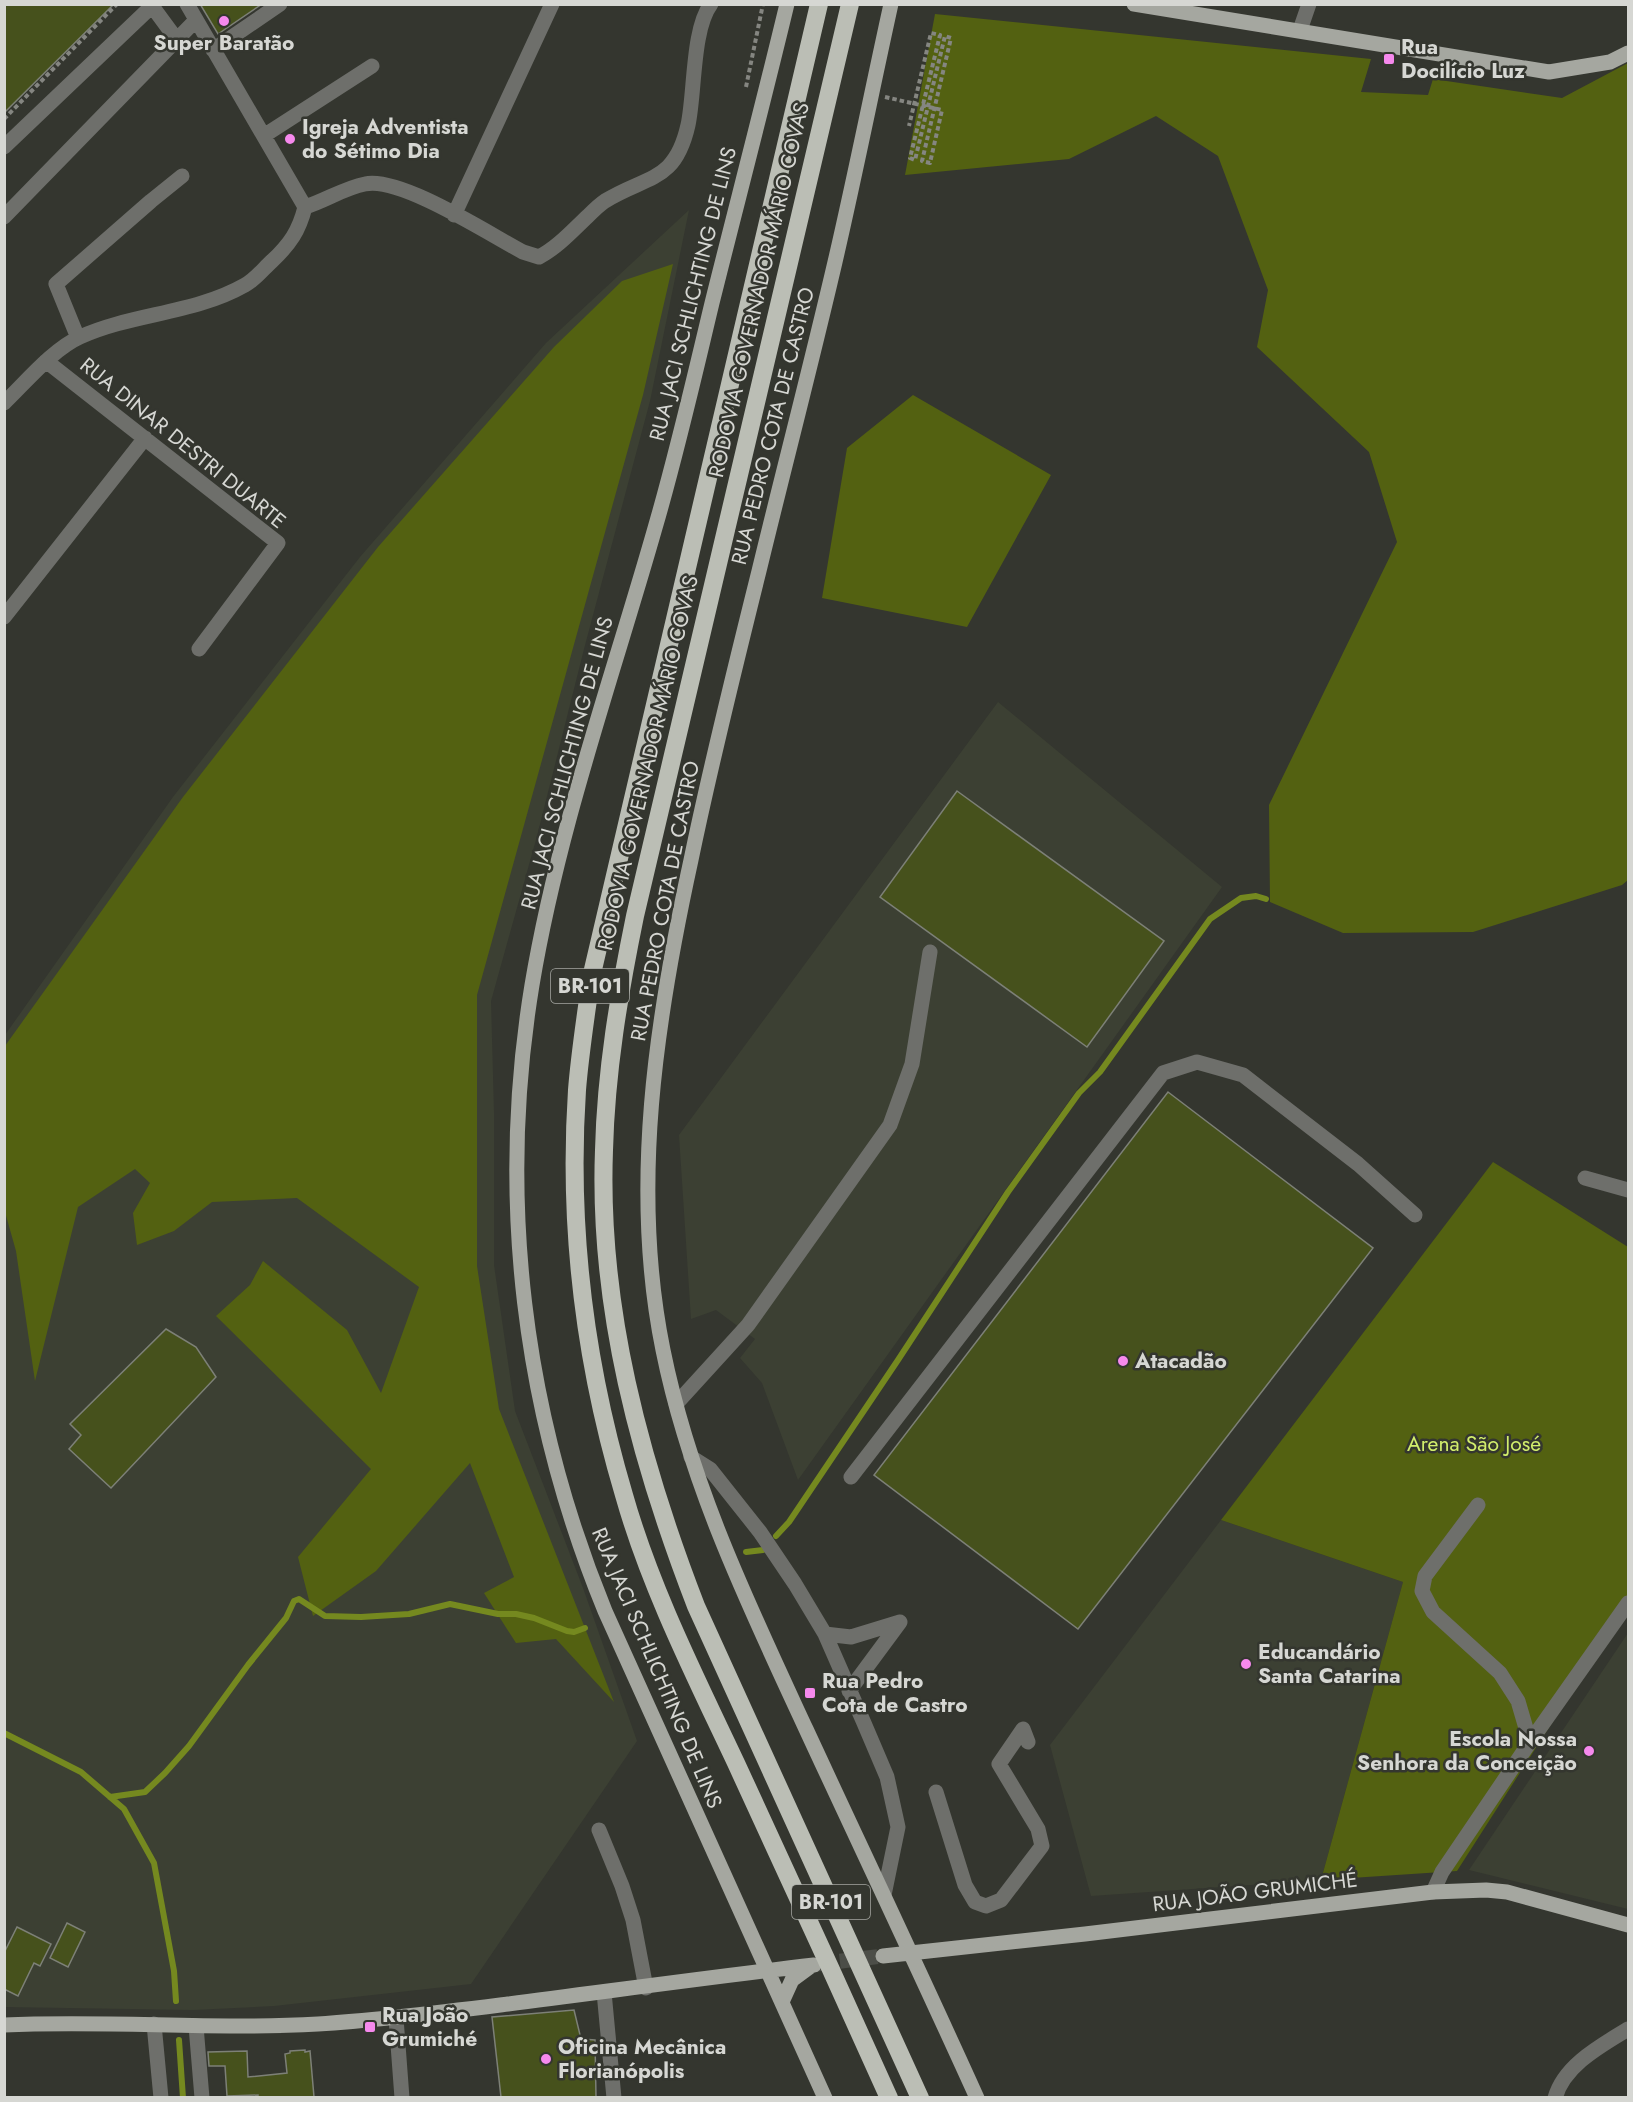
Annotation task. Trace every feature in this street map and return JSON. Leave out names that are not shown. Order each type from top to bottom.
[{"type":"highway","name":"RODOVIA GOVERNADOR MÁRIO COVAS","points":[[819,4],[591,978],[577,1090],[576,1224],[583,1298],[594,1373],[624,1497],[643,1553],[715,1719],[889,2097]]},
{"type":"highway","name":"RODOVIA GOVERNADOR MÁRIO COVAS","points":[[850,4],[635,916],[619,993],[609,1070],[603,1152],[605,1228],[612,1304],[625,1377],[644,1454],[668,1534],[696,1606],[920,2097]]},
{"type":"main road","name":"RUA JACI SCHLICHTING DE LINS","points":[[787,4],[665,493],[586,757],[553,887],[533,981],[522,1058],[516,1175],[519,1254],[526,1322],[536,1381],[550,1446],[584,1561],[825,2097]]},
{"type":"main road","name":"RUA PEDRO COTA DE CASTRO","points":[[891,4],[833,268],[680,909],[664,999],[653,1084],[648,1218],[652,1284],[663,1349],[676,1404],[691,1457],[732,1568],[977,2097]]},
{"type":"main road","points":[[1134,4],[1549,72],[1610,62],[1629,53]]},
{"type":"main road","name":"RUA JOÃO GRUMICHÉ","points":[[919,1972],[910,1964],[883,1956],[1433,1892],[1486,1890],[1507,1892],[1629,1925]]},
{"type":"main road","points":[[4,2025],[317,2024],[396,2018],[814,1965],[792,1980],[782,2002]]},
{"type":"street","points":[[4,403],[46,361],[78,338],[130,319],[202,304],[248,284],[290,242],[300,225],[305,207],[187,4]]},
{"type":"street","points":[[213,50],[280,4]]},
{"type":"street","points":[[454,215],[552,4]]},
{"type":"street","points":[[305,207],[366,183],[387,184],[409,191],[523,252],[539,257],[554,249],[604,201],[658,176],[677,159],[688,125],[698,45],[705,12],[711,4]]},
{"type":"street","points":[[1300,30],[1309,4]]},
{"type":"street","points":[[4,147],[152,6],[177,40]]},
{"type":"street","points":[[4,217],[196,20]]},
{"type":"street","points":[[265,135],[372,66]]},
{"type":"street","points":[[78,338],[56,284],[182,176]]},
{"type":"street","name":"RUA DINAR DESTRI DUARTE","points":[[46,361],[278,543],[199,649]]},
{"type":"street","points":[[4,617],[145,438]]},
{"type":"street","points":[[676,1404],[748,1325],[890,1125],[912,1064],[930,952]]},
{"type":"street","points":[[851,1478],[1163,1072],[1197,1062],[1243,1075],[1358,1164],[1415,1215]]},
{"type":"street","points":[[1585,1178],[1629,1190]]},
{"type":"street","points":[[691,1457],[710,1469],[760,1532],[825,1634],[887,1777],[898,1827],[884,1895]]},
{"type":"street","points":[[1478,1505],[1425,1575],[1422,1591],[1433,1612],[1500,1673],[1518,1701],[1530,1742]]},
{"type":"street","points":[[1433,1892],[1442,1872],[1530,1742],[1629,1603]]},
{"type":"street","points":[[825,1634],[851,1636],[900,1622],[849,1690]]},
{"type":"street","points":[[936,1792],[965,1886],[975,1902],[986,1906],[1001,1900],[1042,1846],[1038,1829],[999,1764],[1023,1729],[1028,1742]]},
{"type":"street","points":[[599,1830],[633,1920],[646,1988]]},
{"type":"street","points":[[604,1992],[614,2097]]},
{"type":"street","points":[[396,2018],[402,2097]]},
{"type":"street","points":[[154,2024],[161,2097]]},
{"type":"street","points":[[196,2026],[202,2097]]},
{"type":"street","points":[[1555,2097],[1572,2069],[1590,2051],[1629,2029]]},
{"type":"path","points":[[4,119],[117,4]]},
{"type":"path","points":[[746,87],[763,4]]},
{"type":"path","points":[[872,94],[942,110],[930,163],[922,161],[951,38],[945,36],[915,160],[910,158],[940,35],[932,33],[909,126]]},
{"type":"shaded area","points":[[689,210],[650,401],[537,836],[491,1001],[494,1265],[515,1411],[583,1588],[637,1741],[471,1984],[274,2006],[193,2010],[5,2007],[5,1035],[173,797],[360,557],[546,343]]},
{"type":"shaded area","points":[[998,702],[1222,887],[798,1480],[762,1383],[740,1358],[755,1339],[716,1310],[691,1319],[679,1135]]},
{"type":"shaded area","name":"Educandário Santa Catarina","points":[[1221,1520],[1403,1582],[1321,1880],[1091,1896],[1050,1745]]},
{"type":"shaded area","name":"Escola Nossa Senhora da Conceição","points":[[1628,1633],[1628,1909],[1469,1870]]},
{"type":"green space","points":[[935,14],[1371,59],[1361,92],[1428,95],[1433,79],[1562,98],[1628,63],[1628,880],[1622,885],[1473,932],[1343,933],[1270,902],[1269,805],[1397,542],[1369,452],[1257,347],[1268,290],[1218,156],[1156,116],[1069,159],[905,175]]},
{"type":"green space","points":[[673,264],[643,395],[477,995],[477,1266],[499,1409],[614,1702],[556,1639],[516,1643],[484,1593],[514,1577],[470,1463],[376,1571],[313,1616],[298,1557],[371,1469],[216,1316],[250,1285],[263,1261],[347,1330],[381,1393],[419,1287],[297,1198],[212,1202],[174,1231],[137,1245],[133,1213],[150,1183],[135,1169],[78,1207],[35,1381],[16,1251],[5,1212],[5,1046],[183,797],[378,547],[554,347],[622,281]]},
{"type":"green space","points":[[913,395],[1051,475],[967,627],[822,598],[847,448]]},
{"type":"green space","name":"Arena São José","points":[[1493,1162],[1628,1247],[1628,1604],[1457,1871],[1321,1880],[1403,1582],[1221,1520]]},
{"type":"building","points":[[4,4],[114,4],[4,113]]},
{"type":"building","name":"Super Baratão","points":[[200,4],[262,4],[218,34]]},
{"type":"building","points":[[957,791],[1164,941],[1087,1047],[880,897]]},
{"type":"building","name":"Atacadão","points":[[1168,1092],[1373,1248],[1078,1629],[874,1475]]},
{"type":"building","points":[[166,1329],[196,1347],[216,1377],[111,1488],[69,1449],[81,1435],[70,1424]]},
{"type":"building","points":[[67,1923],[85,1932],[68,1967],[50,1958]]},
{"type":"building","points":[[17,1927],[51,1944],[40,1966],[34,1963],[18,1996],[4,1989],[4,1953]]},
{"type":"building","name":"Oficina Mecânica Florianópolis","points":[[574,2010],[581,2039],[595,2040],[596,2097],[501,2097],[492,2017]]},
{"type":"building","points":[[305,2050],[305,2052],[310,2051],[314,2097],[227,2096],[225,2066],[209,2066],[208,2052],[247,2051],[248,2077],[287,2073],[285,2054],[290,2051]]},
{"type":"waterway","points":[[776,1536],[789,1522],[1008,1192],[1079,1093],[1100,1072],[1210,919],[1241,898],[1256,896],[1266,899]]},
{"type":"waterway","points":[[746,1552],[763,1550]]},
{"type":"waterway","points":[[110,1797],[145,1792],[165,1773],[189,1746],[248,1665],[286,1618],[294,1601],[299,1599],[325,1616],[361,1617],[409,1614],[450,1604],[498,1614],[516,1614],[534,1618],[567,1631],[574,1632],[585,1628]]},
{"type":"waterway","points":[[4,1733],[81,1772],[124,1809],[154,1863],[174,1971],[176,2001]]},
{"type":"waterway","points":[[179,2040],[183,2098]]},
{"type":"tunnel","points":[[817,1964],[883,1956]]},
{"type":"place","name":"Super Baratão","points":[[224,21]]},
{"type":"place","name":"Rua Docilício Luz","points":[[1389,59]]},
{"type":"place","name":"Igreja Adventista do Sétimo Dia","points":[[290,139]]},
{"type":"place","name":"Atacadão","points":[[1123,1361]]},
{"type":"place","name":"Educandário Santa Catarina","points":[[1246,1664]]},
{"type":"place","name":"Rua Pedro Cota de Castro","points":[[810,1693]]},
{"type":"place","name":"Escola Nossa Senhora da Conceição","points":[[1589,1751]]},
{"type":"place","name":"Rua João Grumiché","points":[[370,2027]]},
{"type":"place","name":"Oficina Mecânica Florianópolis","points":[[546,2059]]}]
